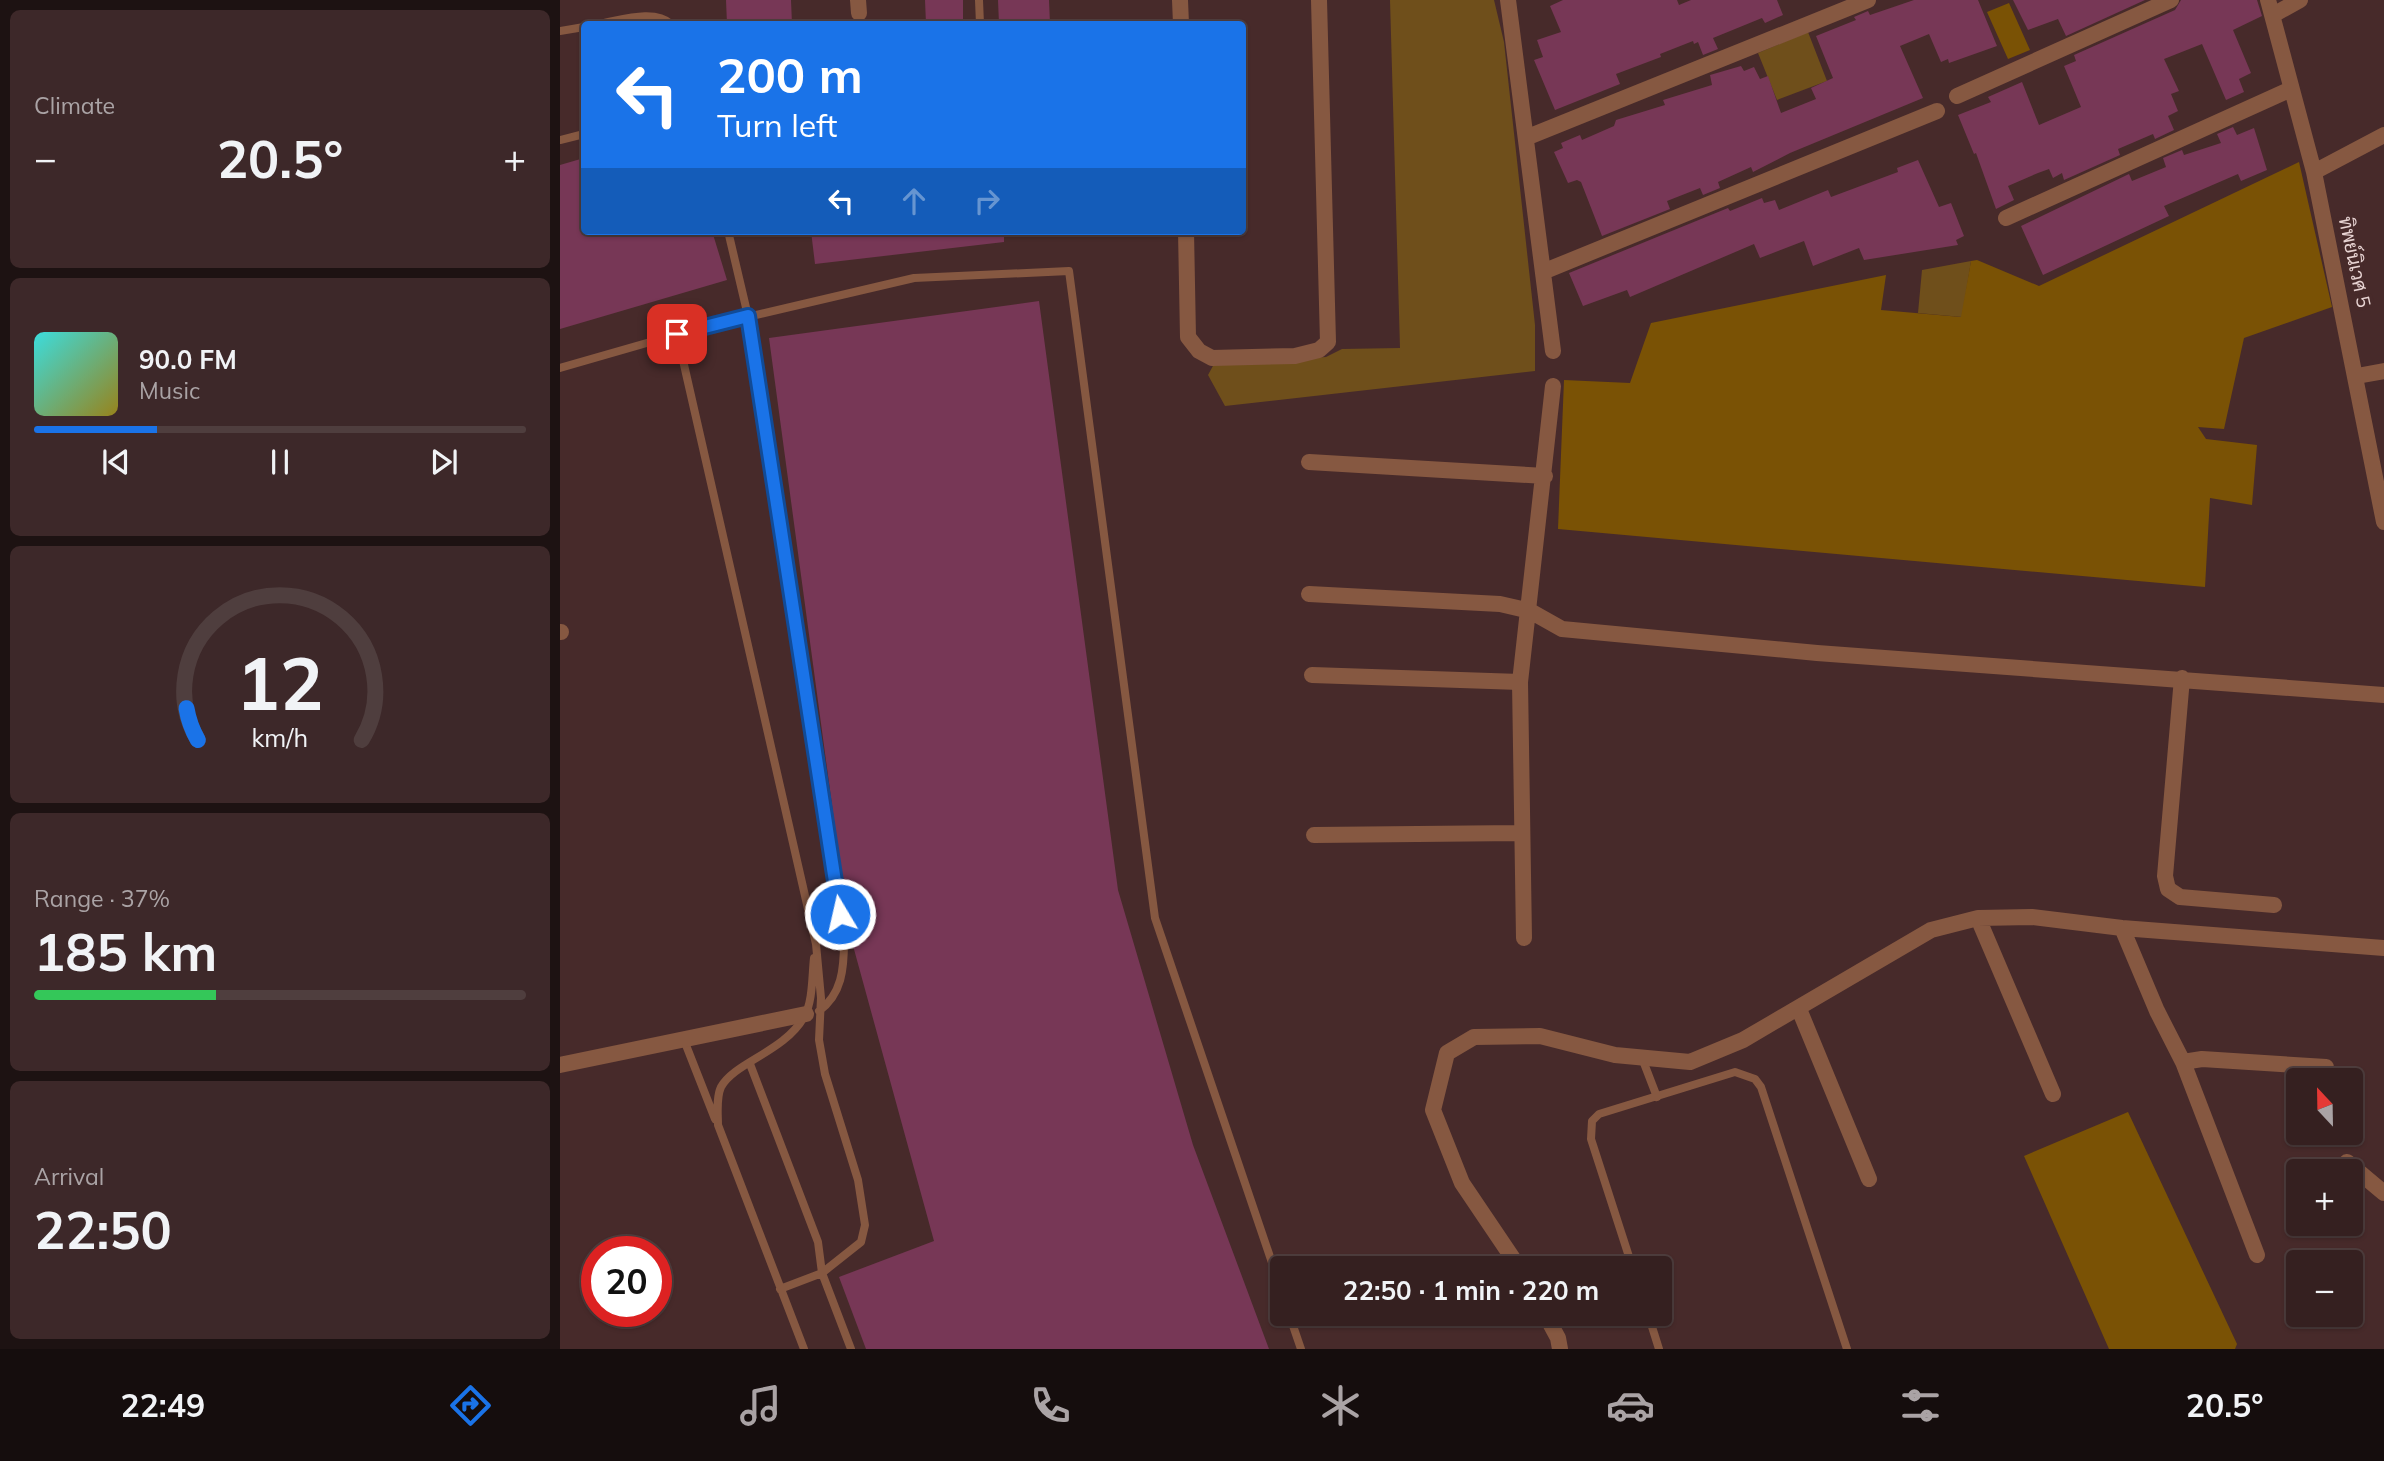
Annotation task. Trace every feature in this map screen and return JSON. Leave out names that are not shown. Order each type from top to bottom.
[{"type":"street","points":[[1180,0],[1181,21]]},
{"type":"street","points":[[1186,235],[1188,337],[1199,351],[1212,358],[1295,356],[1319,351],[1328,342],[1319,0]]},
{"type":"street","points":[[1528,137],[1868,0]]},
{"type":"street","points":[[1957,96],[2171,0]]},
{"type":"street","points":[[2270,8],[2300,0]]},
{"type":"street","points":[[1511,1],[1553,351]]},
{"type":"street","name":"ทิพย์นิเวศ 5","points":[[2270,8],[2314,172],[2383,514]]},
{"type":"street","points":[[2006,218],[2291,89]]},
{"type":"street","points":[[1545,271],[1937,111]]},
{"type":"street","points":[[2314,172],[2384,135]]},
{"type":"street","points":[[2357,376],[2384,371]]},
{"type":"street","points":[[1524,938],[1520,832],[1520,682],[1553,386]]},
{"type":"street","points":[[1309,462],[1545,476]]},
{"type":"street","points":[[1309,593],[1500,604],[1530,611],[1562,629],[1817,653],[2384,695]]},
{"type":"street","points":[[1312,675],[1520,682]]},
{"type":"street","points":[[2182,678],[2165,876],[2168,889],[2180,897],[2274,905]]},
{"type":"street","points":[[1314,835],[1520,832]]},
{"type":"street","points":[[1511,1256],[1462,1184],[1433,1110],[1447,1053],[1474,1037],[1540,1036],[1615,1055],[1689,1062],[1743,1040],[1799,1009],[1890,951],[1931,930],[1978,918],[2032,917],[2122,929],[2384,948]]},
{"type":"street","points":[[1978,918],[2053,1094]]},
{"type":"street","points":[[2122,929],[2157,1012],[2183,1062],[2258,1255]]},
{"type":"street","points":[[1799,1009],[1869,1179]]},
{"type":"street","points":[[560,1065],[813,1013]]},
{"type":"street","points":[[2183,1062],[2202,1059],[2326,1067]]},
{"type":"street","points":[[2363,1175],[2384,1193]]},
{"type":"street","points":[[1552,1326],[1560,1349]]},
{"type":"lane","points":[[979,0],[980,21]]},
{"type":"lane","points":[[616,21],[647,16],[668,21]]},
{"type":"lane","points":[[560,31],[581,28]]},
{"type":"lane","points":[[560,140],[581,135]]},
{"type":"lane","points":[[718,1125],[722,1086],[750,1064],[774,1050],[813,1013],[834,999],[844,967],[844,942],[748,316],[729,235]]},
{"type":"lane","points":[[560,368],[677,334],[914,278],[1069,271],[1155,918],[1270,1257]]},
{"type":"lane","points":[[677,334],[816,944],[813,1013],[825,1074],[858,1180],[866,1225],[861,1242],[822,1273],[780,1289]]},
{"type":"lane","points":[[813,1013],[816,944]]},
{"type":"lane","points":[[684,1039],[804,1349]]},
{"type":"lane","points":[[1642,1058],[1657,1097]]},
{"type":"lane","points":[[750,1064],[818,1242],[822,1273],[851,1349]]},
{"type":"lane","points":[[1629,1256],[1590,1129],[1598,1114],[1724,1074],[1735,1072],[1755,1079],[1761,1087],[1847,1349]]},
{"type":"lane","points":[[1293,1326],[1301,1349]]},
{"type":"lane","points":[[1652,1326],[1659,1349]]},
{"type":"shaded area","points":[[1390,0],[1494,0],[1504,42],[1535,325],[1535,371],[1225,406],[1208,375],[1214,364],[1326,357],[1342,349],[1400,348]]},
{"type":"shaded area","points":[[2009,3],[2030,50],[2008,59],[1987,12]]},
{"type":"shaded area","points":[[1808,32],[1827,81],[1777,100],[1758,53]]},
{"type":"shaded area","points":[[2299,162],[2332,307],[2244,338],[2224,429],[2198,427],[2206,439],[2257,445],[2252,505],[2210,498],[2205,587],[1558,529],[1564,380],[1630,383],[1651,323],[1886,275],[1881,310],[1961,317],[1971,261],[1977,260],[2039,286]]},
{"type":"shaded area","points":[[1971,261],[1962,317],[1918,313],[1922,270]]},
{"type":"shaded area","points":[[2128,1112],[2237,1344],[2235,1349],[2109,1349],[2024,1156]]},
{"type":"building","points":[[726,0],[791,0],[792,21],[727,21]]},
{"type":"building","points":[[925,0],[963,0],[963,21],[926,21]]},
{"type":"building","points":[[998,0],[1049,0],[1050,21],[999,21]]},
{"type":"building","points":[[1563,0],[1677,0],[1679,5],[1691,0],[1777,0],[1783,15],[1765,23],[1762,18],[1713,38],[1718,49],[1703,55],[1698,42],[1694,44],[1693,41],[1660,54],[1661,57],[1616,74],[1620,84],[1555,110],[1534,60],[1543,57],[1537,40],[1561,32],[1550,6]]},
{"type":"building","points":[[1914,0],[1978,0],[1997,46],[1949,63],[1948,59],[1941,62],[1929,34],[1900,46],[1923,98],[1790,153],[1753,172],[1751,167],[1718,182],[1720,188],[1703,195],[1700,188],[1667,201],[1670,209],[1602,236],[1581,182],[1577,180],[1568,183],[1554,152],[1563,148],[1561,143],[1580,135],[1582,140],[1614,126],[1616,120],[1665,105],[1663,100],[1712,85],[1710,75],[1741,66],[1744,71],[1754,67],[1760,79],[1768,76],[1781,113],[1816,99],[1811,88],[1833,78],[1816,36],[1856,20],[1854,17],[1868,11],[1870,15]]},
{"type":"building","points":[[2013,0],[2145,0],[2066,36],[2058,19],[2028,30]]},
{"type":"building","points":[[2181,0],[2257,0],[2262,16],[2233,30],[2251,73],[2239,79],[2244,92],[2226,100],[2202,44],[2164,59],[2179,91],[2171,94],[2178,111],[2168,116],[2174,130],[2155,139],[2153,134],[2118,149],[2120,155],[2064,180],[2062,173],[2053,178],[2049,169],[2008,186],[2014,200],[1996,209],[1976,153],[1974,154],[1958,115],[1991,102],[1988,97],[2022,82],[2039,125],[2081,107],[2064,66],[2076,61],[2074,55],[2175,10]]},
{"type":"building","points":[[2233,127],[2237,135],[2254,128],[2267,170],[2241,181],[2238,174],[2164,206],[2169,216],[2043,275],[2021,226],[2129,174],[2132,181],[2166,167],[2163,158],[2182,150],[2184,155],[2221,143],[2217,134]]},
{"type":"building","points":[[581,159],[581,235],[713,235],[727,280],[560,329],[560,165]]},
{"type":"building","points":[[1918,160],[1939,207],[1951,203],[1964,236],[1956,240],[1958,245],[1864,260],[1859,248],[1813,266],[1804,241],[1760,258],[1754,244],[1630,297],[1627,290],[1583,306],[1569,273],[1728,208],[1730,211],[1762,198],[1764,203],[1775,200],[1779,210],[1828,190],[1831,197],[1898,172],[1897,168]]},
{"type":"building","points":[[811,235],[1004,235],[1004,242],[815,264]]},
{"type":"building","points":[[1039,301],[1118,890],[1193,1145],[1269,1349],[866,1349],[839,1277],[934,1241],[849,931],[769,338]]},
{"type":"route","points":[[677,334],[748,316],[840,914]]}]
